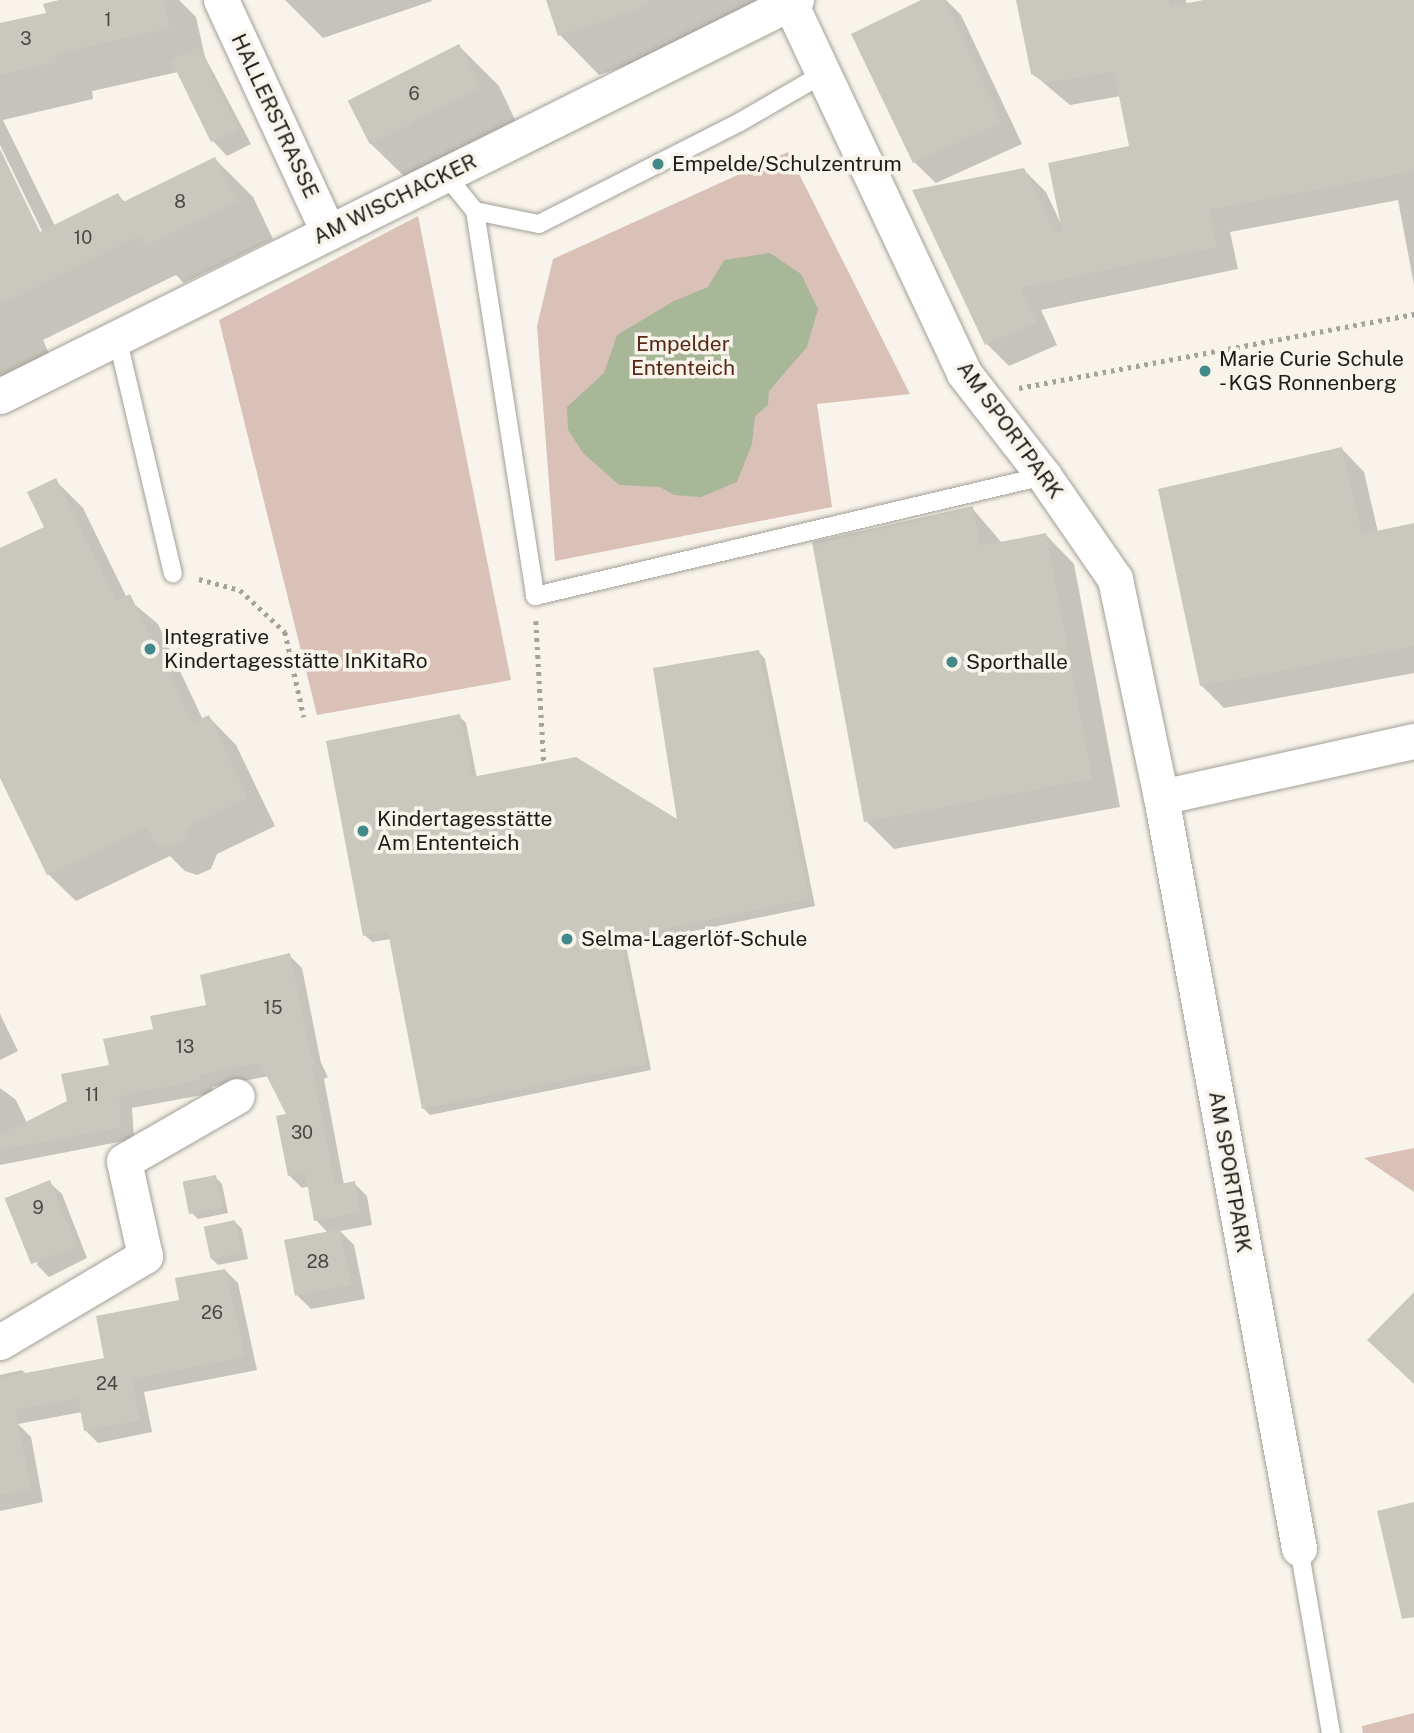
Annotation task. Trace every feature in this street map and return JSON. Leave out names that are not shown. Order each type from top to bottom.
[{"type":"street","name":"HALLERSTRASSE","points":[[221,0],[328,232]]},
{"type":"street","name":"AM WISCHACKER","points":[[0,396],[793,1]]},
{"type":"street","name":"AM SPORTPARK","points":[[793,1],[821,75],[964,373],[1044,476],[1115,579],[1161,797],[1300,1548]]},
{"type":"street","points":[[1161,797],[1414,741]]},
{"type":"street","points":[[0,1342],[145,1256],[124,1161],[237,1096]]},
{"type":"lane","points":[[475,211],[539,224],[740,122],[821,75]]},
{"type":"lane","points":[[445,174],[475,211],[535,596],[765,538],[1044,476]]},
{"type":"lane","points":[[117,337],[173,573]]},
{"type":"lane","points":[[1300,1548],[1331,1733]]},
{"type":"path","points":[[981,396],[1414,314]]},
{"type":"path","points":[[173,573],[240,590],[285,632],[304,717]]},
{"type":"path","points":[[535,596],[544,763]]},
{"type":"green space","name":"Empelder Ententeich","points":[[788,152],[910,394],[817,404],[832,507],[555,561],[537,326],[553,259]]},
{"type":"green space","points":[[418,216],[511,680],[317,715],[219,320]]},
{"type":"green space","points":[[1414,1148],[1414,1192],[1364,1158]]},
{"type":"green space","points":[[1414,1713],[1414,1733],[1363,1733],[1362,1726]]},
{"type":"shaded area","points":[[770,253],[801,274],[818,309],[807,347],[769,391],[768,405],[755,416],[752,444],[737,482],[701,497],[674,495],[660,487],[619,485],[583,453],[568,430],[567,407],[604,373],[617,335],[674,301],[708,287],[724,260]]},
{"type":"building","points":[[59,0],[164,0],[170,28],[55,54],[57,62],[0,75],[0,23],[46,13],[43,4]]},
{"type":"building","points":[[546,0],[648,0],[649,5],[558,36]]},
{"type":"building","points":[[921,0],[944,0],[1002,122],[913,163],[851,34]]},
{"type":"building","points":[[1016,0],[1169,0],[1170,6],[1204,0],[1414,0],[1414,171],[1209,210],[1217,247],[1020,288],[1036,322],[985,345],[912,190],[1024,168],[1055,233],[1062,231],[1048,163],[1129,146],[1114,71],[1046,83],[1031,74]]},
{"type":"building","points":[[459,44],[481,88],[370,144],[348,101]]},
{"type":"building","points":[[198,47],[238,129],[211,142],[171,60]]},
{"type":"building","points":[[0,149],[40,232],[118,193],[123,202],[215,157],[237,201],[145,246],[140,236],[0,305]]},
{"type":"building","points":[[1342,447],[1362,534],[1414,523],[1414,646],[1200,686],[1158,489]]},
{"type":"building","points":[[56,478],[116,601],[130,594],[192,723],[209,715],[248,798],[190,826],[183,841],[169,848],[155,844],[147,827],[47,875],[0,778],[0,548],[44,527],[27,492]]},
{"type":"building","name":"Sporthalle","points":[[973,506],[980,546],[1046,533],[1092,779],[864,822],[812,542]]},
{"type":"building","points":[[759,650],[809,899],[620,938],[646,1064],[422,1109],[388,932],[363,936],[326,741],[460,714],[472,777],[576,757],[677,819],[653,668]]},
{"type":"building","points":[[290,953],[309,1048],[316,1064],[312,1066],[335,1185],[355,1181],[360,1212],[314,1221],[305,1172],[288,1176],[276,1116],[286,1114],[260,1063],[200,1075],[201,1080],[119,1096],[121,1127],[0,1150],[0,1135],[67,1101],[61,1074],[109,1065],[103,1039],[153,1029],[150,1016],[206,1005],[200,975]]},
{"type":"building","points":[[216,1175],[222,1207],[189,1214],[183,1181]]},
{"type":"building","points":[[50,1180],[77,1246],[31,1264],[5,1198]]},
{"type":"building","points":[[235,1220],[242,1252],[211,1259],[204,1227]]},
{"type":"building","points":[[340,1229],[351,1285],[295,1296],[284,1240]]},
{"type":"building","points":[[225,1269],[245,1357],[132,1379],[140,1420],[84,1431],[78,1398],[15,1410],[31,1489],[0,1495],[0,1378],[104,1358],[96,1316],[179,1300],[175,1278]]},
{"type":"building","points":[[1414,1292],[1414,1384],[1367,1340]]},
{"type":"building","points":[[1414,1502],[1414,1617],[1402,1619],[1377,1511]]},
{"type":"place","name":"Empelde/Schulzentrum","points":[[658,164]]},
{"type":"place","name":"Marie Curie Schule - KGS Ronnenberg","points":[[1205,371]]},
{"type":"place","name":"Integrative Kindertagesstätte InKitaRo","points":[[150,649]]},
{"type":"place","name":"Sporthalle","points":[[952,662]]},
{"type":"place","name":"Kindertagesstätte Am Ententeich","points":[[363,831]]},
{"type":"place","name":"Selma-Lagerlöf-Schule","points":[[567,939]]}]
